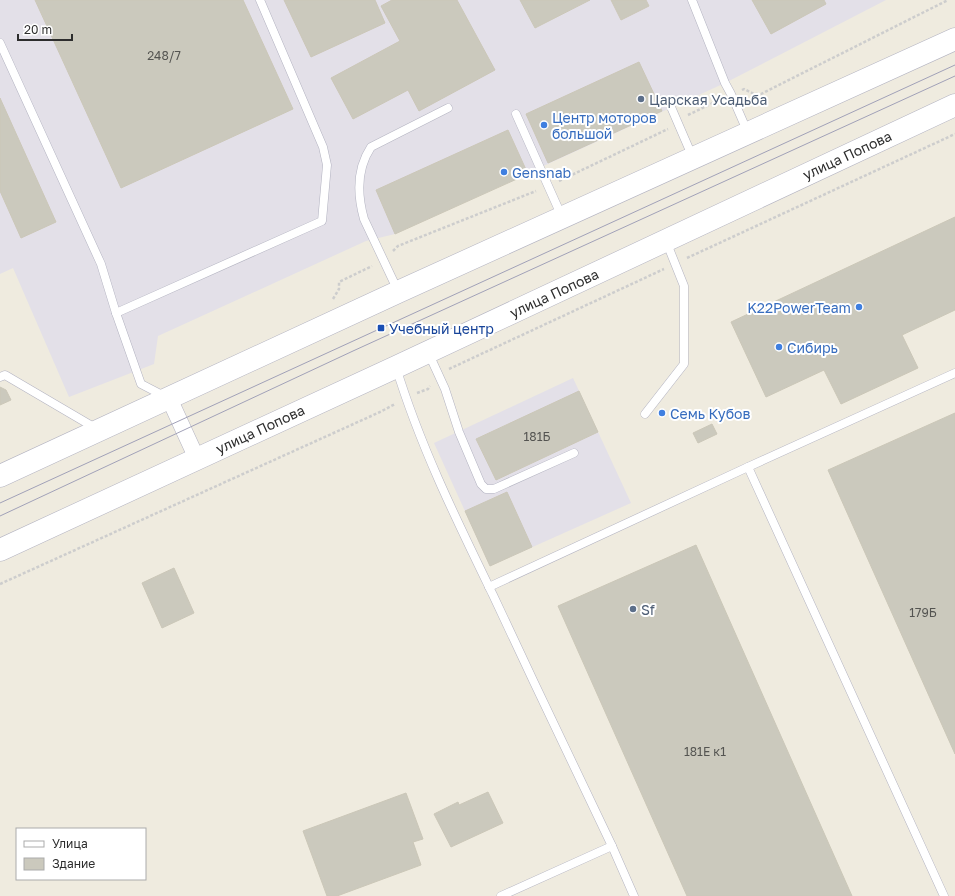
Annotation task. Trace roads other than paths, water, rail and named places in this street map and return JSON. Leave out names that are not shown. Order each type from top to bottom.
[{"type":"main road","points":[[0,476],[398,292],[955,39]]},
{"type":"main road","name":"улица Попова","points":[[0,550],[396,367],[955,105]]},
{"type":"street","points":[[169,398],[197,458]]},
{"type":"lane","points":[[116,313],[322,221],[327,165],[323,147],[260,0]]},
{"type":"lane","points":[[692,0],[724,83],[731,94],[748,133]]},
{"type":"lane","points":[[0,44],[101,264],[116,313],[141,384],[169,398]]},
{"type":"lane","points":[[671,107],[693,158]]},
{"type":"lane","points":[[398,292],[361,210],[359,186],[362,165],[371,147],[448,108]]},
{"type":"lane","points":[[516,114],[562,218]]},
{"type":"lane","points":[[645,414],[684,364],[684,286],[666,240]]},
{"type":"lane","points":[[428,352],[446,389],[458,432],[481,484],[486,489],[494,489],[574,453]]},
{"type":"lane","points":[[396,367],[406,398],[459,524],[612,846],[634,896]]},
{"type":"lane","points":[[489,587],[955,373]]},
{"type":"lane","points":[[0,377],[5,375],[99,430]]},
{"type":"lane","points":[[748,467],[944,896]]},
{"type":"lane","points":[[501,896],[612,846]]},
{"type":"tram line","points":[[0,503],[955,65]]},
{"type":"tram line","points":[[0,516],[353,351],[955,76]]},
{"type":"place","name":"Царская Усадьба","points":[[641,99]]},
{"type":"place","name":"Центр моторов большой","points":[[544,125]]},
{"type":"place","name":"Gensnab","points":[[504,172]]},
{"type":"place","name":"K22PowerTeam","points":[[859,307]]},
{"type":"place","name":"Учебный центр","points":[[381,328]]},
{"type":"place","name":"Сибирь","points":[[779,347]]},
{"type":"place","name":"Семь Кубов","points":[[662,413]]},
{"type":"place","name":"Sf","points":[[633,609]]}]
